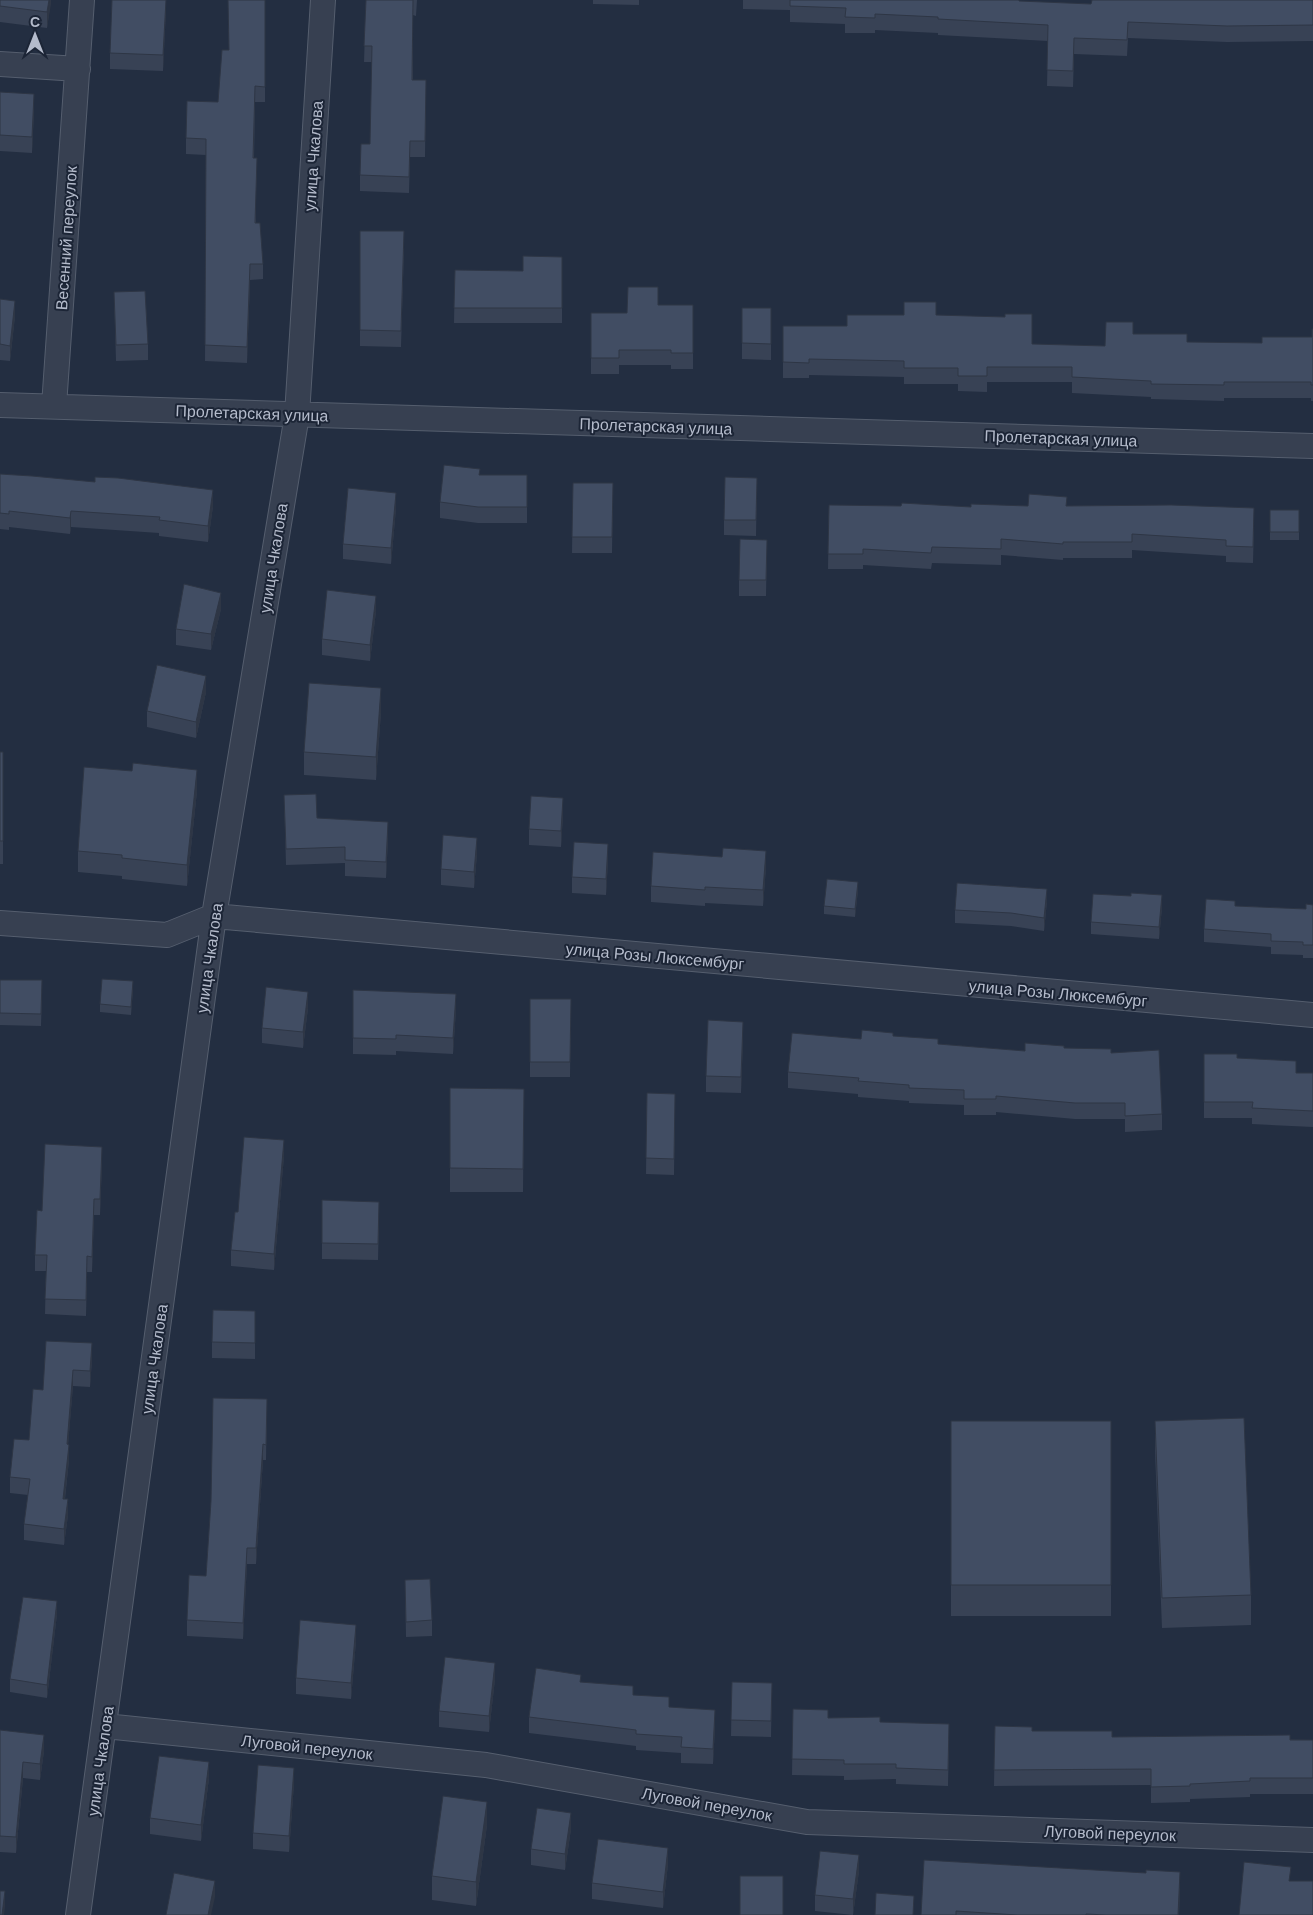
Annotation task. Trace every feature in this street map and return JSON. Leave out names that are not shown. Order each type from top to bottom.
[{"type":"street","name":"Весенний переулок","points":[[54,406],[82,0]]},
{"type":"street","name":"улица Чкалова","points":[[78,1915],[214,916],[297,414],[323,0]]},
{"type":"street","points":[[0,64],[78,69]]},
{"type":"street","name":"Пролетарская улица","points":[[0,405],[1313,446]]},
{"type":"street","name":"улица Розы Люксембург","points":[[0,923],[167,935],[214,916],[1313,1016]]},
{"type":"street","name":"Луговой переулок","points":[[105,1726],[486,1765],[807,1822],[1313,1840]]},
{"type":"building","points":[[0,0],[49,0],[47,12],[0,6]]},
{"type":"building","points":[[112,0],[166,0],[163,55],[110,53]]},
{"type":"building","points":[[228,0],[265,0],[265,87],[255,86],[253,158],[257,158],[255,223],[260,223],[263,264],[250,264],[247,347],[205,345],[206,139],[186,138],[187,101],[218,102],[222,50],[229,50]]},
{"type":"building","points":[[366,0],[413,0],[412,80],[426,80],[425,141],[410,141],[409,177],[360,175],[361,144],[370,144],[372,46],[364,46]]},
{"type":"building","points":[[790,0],[1019,0],[1091,4],[1092,0],[1313,0],[1313,25],[1227,26],[1128,22],[1127,40],[1074,38],[1073,71],[1047,70],[1048,25],[875,14],[875,18],[845,17],[846,8],[790,6]]},
{"type":"building","points":[[0,92],[34,94],[32,137],[0,135]]},
{"type":"building","points":[[360,231],[404,231],[401,331],[360,330]]},
{"type":"building","points":[[523,256],[562,257],[562,308],[454,308],[455,270],[523,271]]},
{"type":"building","points":[[628,287],[658,287],[658,305],[693,305],[693,353],[671,353],[671,350],[619,350],[619,358],[591,358],[591,313],[627,313]]},
{"type":"building","points":[[145,291],[148,344],[116,345],[114,292]]},
{"type":"building","points":[[0,299],[15,301],[10,346],[0,344]]},
{"type":"building","points":[[904,302],[936,302],[936,315],[1005,317],[1005,314],[1032,314],[1032,344],[1105,346],[1106,322],[1133,322],[1133,334],[1187,334],[1187,342],[1262,343],[1262,337],[1312,337],[1313,329],[1313,385],[1311,385],[1311,382],[1224,382],[1224,385],[1151,384],[1151,381],[1072,377],[1072,367],[987,367],[987,376],[958,376],[958,368],[904,368],[904,361],[809,359],[809,363],[783,362],[783,326],[847,326],[847,315],[904,315]]},
{"type":"building","points":[[742,308],[771,308],[771,344],[742,343]]},
{"type":"building","points":[[444,465],[480,469],[479,475],[527,475],[527,507],[478,507],[440,502]]},
{"type":"building","points":[[0,474],[95,482],[95,477],[118,478],[213,490],[208,526],[159,520],[160,517],[71,511],[70,518],[9,511],[9,514],[0,513]]},
{"type":"building","points":[[725,477],[757,478],[756,520],[724,520]]},
{"type":"building","points":[[573,483],[613,483],[612,537],[572,537]]},
{"type":"building","points":[[348,488],[396,493],[391,548],[343,544]]},
{"type":"building","points":[[1029,494],[1067,497],[1066,506],[1171,505],[1254,508],[1253,547],[1226,546],[1226,540],[1132,534],[1132,542],[1063,542],[1063,544],[1001,539],[1001,549],[932,547],[931,553],[863,549],[863,554],[828,554],[829,505],[901,506],[902,503],[971,507],[971,504],[1028,506]]},
{"type":"building","points":[[1270,510],[1299,510],[1299,532],[1270,532]]},
{"type":"building","points":[[740,539],[767,540],[766,580],[739,580]]},
{"type":"building","points":[[184,584],[221,593],[211,634],[176,629]]},
{"type":"building","points":[[327,590],[376,596],[370,645],[322,639]]},
{"type":"building","points":[[157,665],[206,676],[196,722],[147,711]]},
{"type":"building","points":[[309,683],[381,688],[376,757],[304,752]]},
{"type":"building","points":[[0,752],[3,752],[3,841],[0,841]]},
{"type":"building","points":[[133,763],[197,770],[187,865],[122,858],[122,855],[78,851],[84,767],[132,771]]},
{"type":"building","points":[[316,794],[317,818],[388,822],[386,862],[345,860],[345,847],[286,849],[284,795]]},
{"type":"building","points":[[531,796],[563,798],[561,831],[529,829]]},
{"type":"building","points":[[443,835],[477,838],[474,872],[441,869]]},
{"type":"building","points":[[574,842],[608,844],[606,879],[572,877]]},
{"type":"building","points":[[723,848],[766,851],[763,890],[705,887],[705,890],[651,886],[653,852],[722,857]]},
{"type":"building","points":[[827,879],[858,882],[855,909],[824,906]]},
{"type":"building","points":[[957,883],[1047,889],[1044,918],[1011,913],[955,910]]},
{"type":"building","points":[[1131,893],[1162,895],[1159,927],[1091,922],[1093,894],[1131,896]]},
{"type":"building","points":[[1206,899],[1235,901],[1235,906],[1306,909],[1306,904],[1313,905],[1313,945],[1303,945],[1303,942],[1271,941],[1271,934],[1204,929]]},
{"type":"building","points":[[102,979],[133,981],[131,1007],[100,1004]]},
{"type":"building","points":[[0,980],[42,980],[41,1014],[0,1013]]},
{"type":"building","points":[[266,987],[308,992],[303,1032],[262,1028]]},
{"type":"building","points":[[353,990],[456,994],[453,1038],[396,1035],[396,1039],[353,1038]]},
{"type":"building","points":[[530,999],[571,999],[570,1062],[530,1062]]},
{"type":"building","points":[[708,1020],[743,1022],[741,1077],[706,1076]]},
{"type":"building","points":[[862,1030],[893,1033],[893,1036],[938,1039],[938,1044],[1025,1051],[1025,1043],[1064,1046],[1064,1048],[1111,1049],[1111,1053],[1159,1050],[1162,1114],[1125,1116],[1125,1103],[1075,1103],[996,1096],[996,1099],[964,1099],[964,1090],[909,1088],[909,1085],[858,1081],[859,1078],[788,1072],[792,1033],[861,1039]]},
{"type":"building","points":[[1204,1054],[1237,1054],[1237,1058],[1296,1061],[1296,1073],[1313,1073],[1313,1111],[1252,1108],[1253,1102],[1204,1102]]},
{"type":"building","points":[[450,1088],[524,1089],[523,1169],[450,1168]]},
{"type":"building","points":[[647,1093],[675,1094],[674,1159],[646,1158]]},
{"type":"building","points":[[244,1137],[284,1140],[274,1254],[231,1250],[235,1212],[238,1212]]},
{"type":"building","points":[[45,1144],[102,1147],[100,1199],[94,1199],[92,1257],[87,1256],[86,1300],[45,1299],[47,1255],[35,1255],[37,1210],[42,1211]]},
{"type":"building","points":[[322,1200],[379,1202],[378,1244],[322,1243]]},
{"type":"building","points":[[213,1310],[255,1311],[255,1343],[212,1342]]},
{"type":"building","points":[[46,1341],[92,1343],[90,1371],[73,1370],[67,1444],[69,1445],[63,1499],[68,1499],[64,1529],[24,1524],[30,1479],[10,1477],[14,1439],[29,1440],[33,1389],[43,1390]]},
{"type":"building","points":[[213,1398],[267,1399],[266,1445],[263,1444],[256,1548],[247,1548],[243,1623],[187,1620],[189,1575],[206,1576],[211,1501]]},
{"type":"building","points":[[1244,1418],[1251,1595],[1162,1598],[1155,1421]]},
{"type":"building","points":[[951,1421],[1111,1421],[1111,1585],[951,1585]]},
{"type":"building","points":[[430,1579],[432,1620],[406,1622],[405,1580]]},
{"type":"building","points":[[23,1597],[57,1601],[47,1685],[10,1679]]},
{"type":"building","points":[[300,1620],[356,1625],[351,1683],[296,1678]]},
{"type":"building","points":[[445,1657],[495,1663],[489,1716],[439,1711]]},
{"type":"building","points":[[536,1668],[581,1675],[580,1682],[633,1686],[633,1695],[669,1697],[669,1707],[715,1710],[713,1749],[681,1747],[682,1737],[636,1734],[636,1730],[529,1717]]},
{"type":"building","points":[[732,1682],[772,1683],[771,1721],[731,1720]]},
{"type":"building","points":[[793,1709],[828,1710],[828,1718],[880,1717],[880,1722],[949,1724],[948,1770],[896,1768],[896,1764],[844,1764],[844,1760],[792,1759]]},
{"type":"building","points":[[995,1726],[1032,1727],[1032,1731],[1112,1731],[1112,1737],[1290,1735],[1290,1740],[1313,1740],[1313,1778],[1250,1778],[1250,1781],[1151,1787],[1151,1769],[994,1770]]},
{"type":"building","points":[[0,1730],[44,1735],[40,1764],[23,1762],[16,1837],[0,1836]]},
{"type":"building","points":[[159,1756],[209,1762],[201,1825],[150,1818]]},
{"type":"building","points":[[258,1765],[294,1768],[289,1836],[253,1833]]},
{"type":"building","points":[[443,1796],[487,1802],[476,1882],[432,1876]]},
{"type":"building","points":[[537,1808],[571,1813],[565,1854],[531,1849]]},
{"type":"building","points":[[598,1839],[668,1848],[663,1892],[592,1883]]},
{"type":"building","points":[[820,1851],[859,1855],[853,1899],[815,1895]]},
{"type":"building","points":[[924,1860],[1146,1873],[1146,1870],[1180,1872],[1178,1915],[1017,1915],[956,1911],[956,1915],[921,1915]]},
{"type":"building","points":[[1244,1862],[1291,1867],[1289,1881],[1313,1881],[1313,1915],[1239,1915]]},
{"type":"building","points":[[174,1873],[215,1881],[208,1915],[166,1915]]},
{"type":"building","points":[[740,1876],[783,1876],[783,1915],[740,1915]]},
{"type":"building","points":[[0,1891],[5,1891],[2,1915],[0,1915]]},
{"type":"building","points":[[876,1893],[914,1896],[913,1915],[875,1915]]}]
